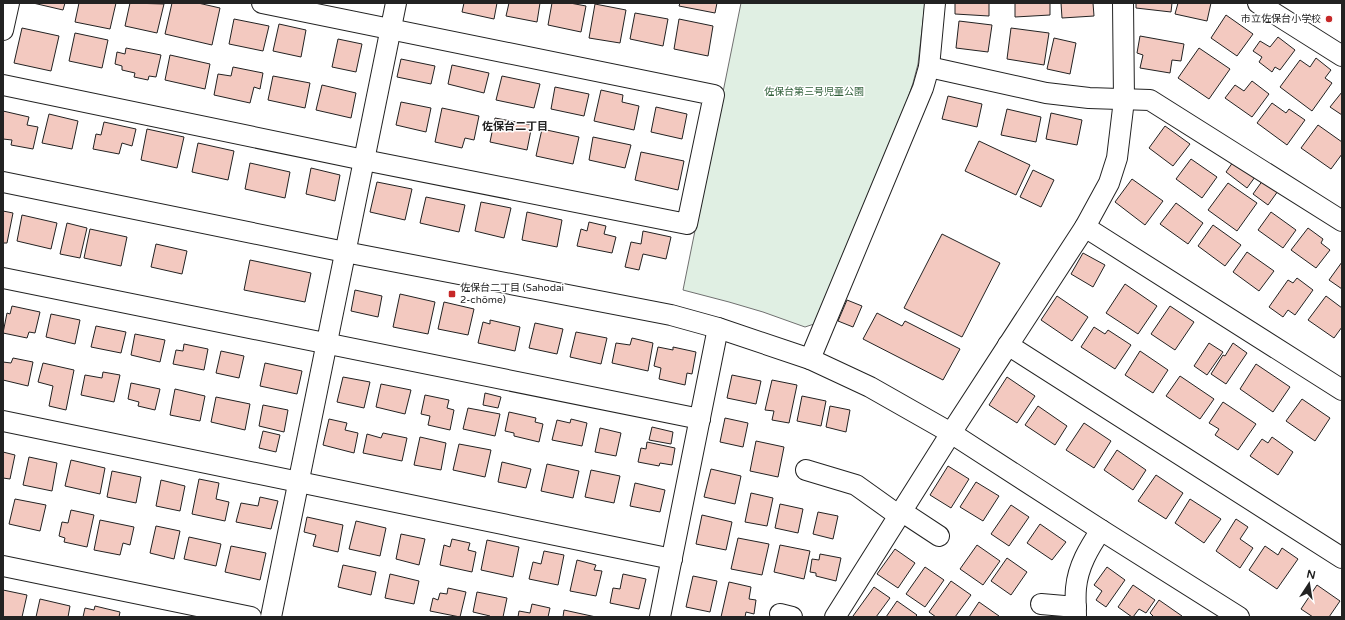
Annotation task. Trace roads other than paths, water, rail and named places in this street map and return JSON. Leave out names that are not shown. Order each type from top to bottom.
[{"type":"street","points":[[3,30],[9,3]]},
{"type":"street","points":[[3,85],[364,160],[687,224],[714,95],[262,3]]},
{"type":"street","points":[[271,617],[396,3]]},
{"type":"street","points":[[810,359],[923,88],[929,67],[935,3]]},
{"type":"street","points":[[835,617],[951,433],[1085,227],[1109,183],[1117,158],[1124,100],[1123,3]]},
{"type":"street","points":[[1258,3],[1342,56]]},
{"type":"street","points":[[929,67],[1046,93],[1089,98],[1150,100],[1342,221]]},
{"type":"street","points":[[3,182],[345,252],[671,315],[718,328],[810,359],[870,387],[951,433],[1239,617]]},
{"type":"street","points":[[1085,227],[1342,390]]},
{"type":"street","points":[[3,278],[700,419]]},
{"type":"street","points":[[660,617],[718,328]]},
{"type":"street","points":[[1008,346],[1341,554]]},
{"type":"street","points":[[3,421],[672,559]]},
{"type":"street","points":[[806,470],[856,485],[938,536]]},
{"type":"street","points":[[1041,604],[1076,612],[1076,587],[1080,569],[1088,548],[1101,530]]},
{"type":"street","points":[[3,566],[251,617]]},
{"type":"place","name":"市立佐保台小学校","points":[[1329,19]]},
{"type":"place","name":"佐保台二丁目 (Sahodai 2-chōme)","points":[[452,294]]},
{"type":"district","name":"佐保台二丁目","points":[[515,126]]},
{"type":"park label","name":"佐保台第三号児童公園","points":[[814,92]]}]
